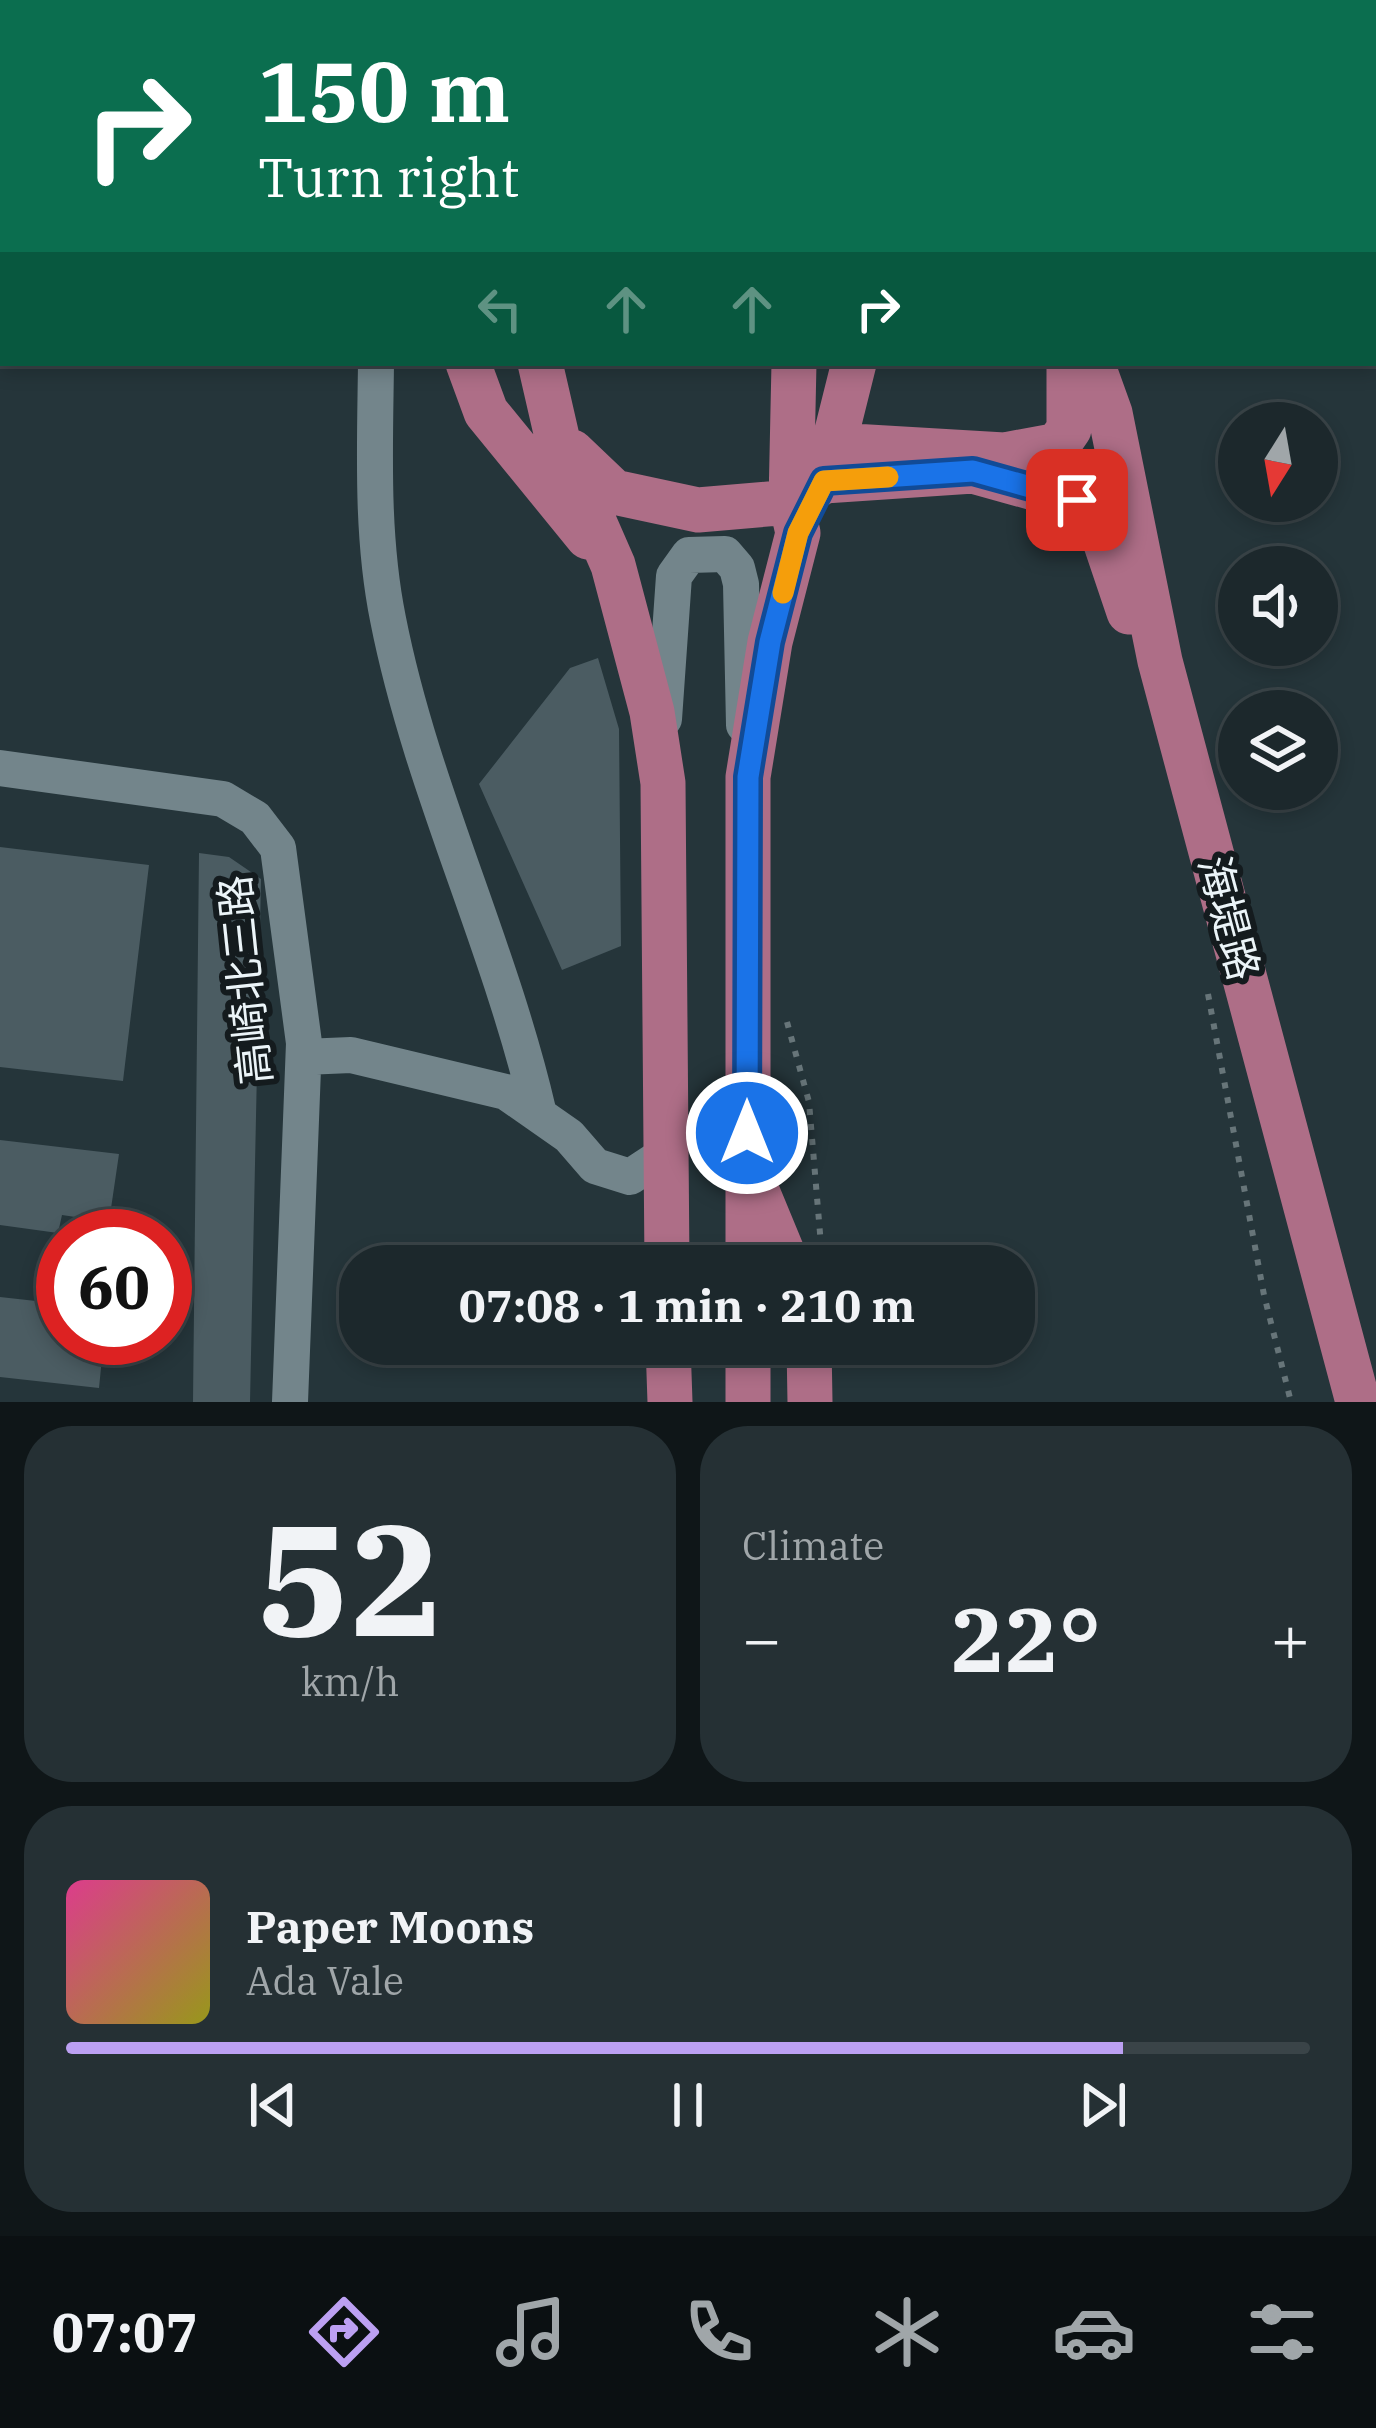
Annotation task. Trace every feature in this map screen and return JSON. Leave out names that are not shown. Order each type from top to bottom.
[{"type":"main road","points":[[469,366],[486,412],[539,483],[613,565]]},
{"type":"main road","points":[[541,366],[557,437],[613,565],[652,712],[663,783],[667,1245]]},
{"type":"main road","points":[[794,366],[812,490]]},
{"type":"main road","points":[[748,1245],[748,777],[770,642],[853,366]]},
{"type":"main road","points":[[557,437],[614,492],[698,510],[1058,445],[1069,429],[1069,366]]},
{"type":"main road","name":"海堤路","points":[[1089,366],[1128,525],[1145,661],[1342,1402]]},
{"type":"main road","name":"海堤路","points":[[1089,366],[1125,477],[1160,661],[1358,1402]]},
{"type":"main road","points":[[812,490],[973,471],[1077,500],[1102,532],[1145,661]]},
{"type":"main road","points":[[747,1168],[779,1245]]},
{"type":"main road","points":[[669,1365],[670,1402]]},
{"type":"main road","points":[[748,1365],[748,1402]]},
{"type":"main road","points":[[809,1365],[810,1402]]},
{"type":"street","points":[[376,366],[378,552],[387,619],[422,747],[518,1029],[538,1110]]},
{"type":"street","points":[[663,783],[665,655],[674,576],[689,555],[706,551],[725,554],[737,568],[741,584],[738,634],[748,777]]},
{"type":"street","name":"高崎北三路","points":[[0,768],[223,800],[254,818],[278,848],[304,1057],[290,1402]]},
{"type":"street","points":[[304,1057],[351,1055],[506,1092],[538,1110],[595,1166],[630,1177],[665,1154]]},
{"type":"path","points":[[1208,993],[1264,1295],[1291,1402]]},
{"type":"path","points":[[787,1018],[809,1102],[821,1245]]},
{"type":"building","points":[[598,658],[619,729],[621,946],[562,970],[479,784],[570,668]]},
{"type":"building","points":[[0,847],[149,865],[123,1081],[0,1067]]},
{"type":"building","points":[[199,853],[229,857],[261,879],[250,1402],[193,1402]]},
{"type":"building","points":[[0,1140],[119,1154],[111,1209],[36,1209],[36,1230],[0,1225]]},
{"type":"building","points":[[0,1297],[36,1301],[36,1365],[101,1365],[99,1388],[0,1377]]},
{"type":"slow traffic","points":[[783,593],[798,533],[824,481],[888,477]]},
{"type":"route","points":[[747,1133],[748,777],[770,642],[798,533],[824,481],[973,471],[1077,500]]}]
